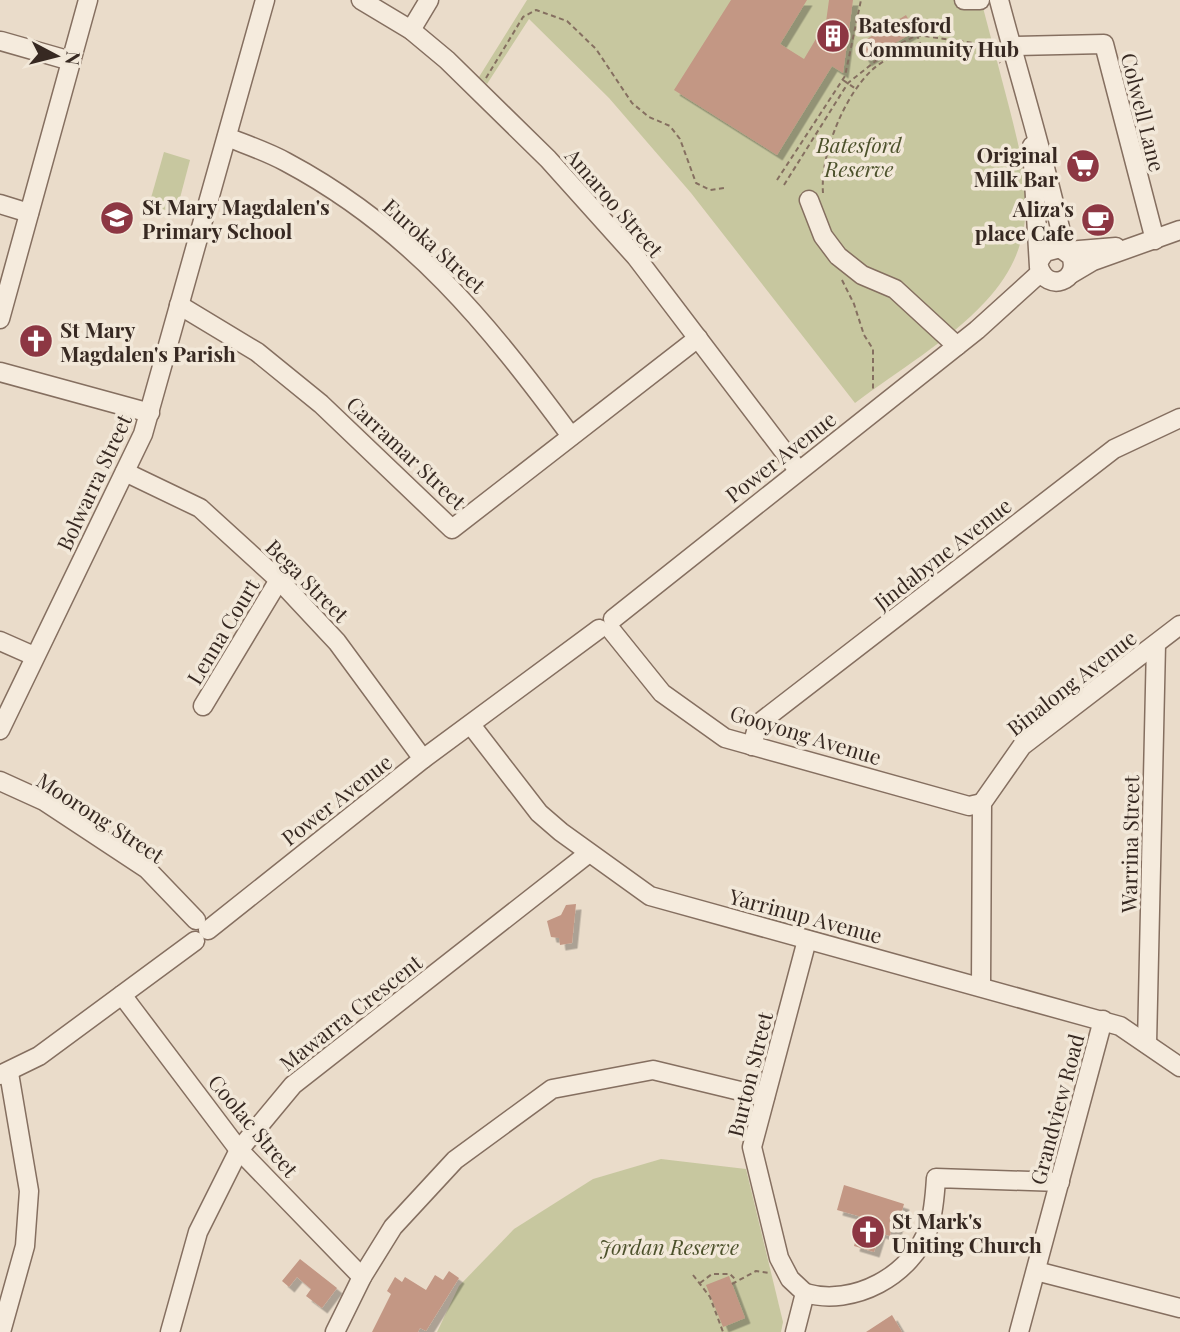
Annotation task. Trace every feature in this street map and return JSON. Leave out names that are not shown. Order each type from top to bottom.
[{"type":"street","points":[[0,319],[88,0]]},
{"type":"street","name":"Bolwarra Street","points":[[0,730],[125,472],[150,413],[265,0]]},
{"type":"street","name":"Amaroo Street","points":[[361,0],[411,30],[478,90],[548,159],[636,257],[798,470]]},
{"type":"street","points":[[411,30],[429,0]]},
{"type":"street","points":[[964,0],[980,0]]},
{"type":"street","points":[[999,0],[1029,118],[1051,185],[1066,251],[1073,262],[1064,278],[1050,281],[1040,267],[1029,118]]},
{"type":"street","points":[[1,41],[71,61]]},
{"type":"street","name":"Colwell Lane","points":[[1013,54],[1104,44],[1149,242]]},
{"type":"street","name":"Euroka Street","points":[[227,137],[285,161],[345,198],[398,237],[462,298],[511,355],[571,436]]},
{"type":"street","points":[[816,198],[823,236],[848,264],[862,275],[895,289],[957,346]]},
{"type":"street","points":[[0,204],[29,213]]},
{"type":"street","name":"Power Avenue","points":[[977,330],[1093,261],[1180,230]]},
{"type":"street","name":"Power Avenue","points":[[1066,251],[1149,242]]},
{"type":"street","points":[[1040,267],[1049,249],[1066,251]]},
{"type":"street","name":"Power Avenue","points":[[5,1074],[39,1056],[122,995],[162,963],[196,929],[236,906],[422,759],[608,626],[798,470],[977,330],[1040,267]]},
{"type":"street","name":"Carramar Street","points":[[179,305],[257,352],[321,404],[452,529],[698,338]]},
{"type":"street","points":[[0,372],[150,413]]},
{"type":"street","name":"Jindabyne Avenue","points":[[752,746],[758,724],[1114,449],[1180,418]]},
{"type":"street","name":"Bega Street","points":[[125,472],[200,508],[279,580],[337,642],[422,759]]},
{"type":"street","name":"Lenna Court","points":[[203,706],[279,580]]},
{"type":"street","name":"Binalong Avenue","points":[[982,803],[1022,746],[1180,625]]},
{"type":"street","name":"Gooyong Avenue","points":[[608,626],[662,693],[726,738],[969,806],[982,803]]},
{"type":"street","points":[[0,640],[34,656]]},
{"type":"street","name":"Warrina Street","points":[[1147,1045],[1156,644]]},
{"type":"street","name":"Yarrinup Avenue","points":[[471,725],[539,813],[650,896],[1103,1020],[1121,1026],[1180,1067]]},
{"type":"street","name":"Moorong Street","points":[[0,781],[44,801],[146,869],[196,929]]},
{"type":"street","points":[[981,985],[982,803]]},
{"type":"street","name":"Mawarra Crescent","points":[[170,1332],[198,1232],[239,1150],[293,1085],[589,853]]},
{"type":"street","name":"Burton Street","points":[[805,1293],[790,1279],[783,1267],[752,1147],[807,940]]},
{"type":"street","name":"Coolac Street","points":[[122,995],[239,1150],[362,1277]]},
{"type":"street","name":"Grandview Road","points":[[1019,1332],[1103,1020]]},
{"type":"street","points":[[335,1332],[362,1277],[393,1227],[455,1160],[552,1089],[653,1070],[765,1097]]},
{"type":"street","points":[[2,1332],[8,1278],[25,1246],[29,1191],[5,1074]]},
{"type":"street","points":[[795,1332],[805,1293],[825,1298],[848,1296],[871,1288],[895,1272],[913,1253],[929,1228],[936,1178],[1060,1182]]},
{"type":"street","points":[[1036,1271],[1180,1308]]},
{"type":"path","points":[[777,180],[842,79],[861,0]]},
{"type":"path","points":[[478,90],[523,17],[536,10],[566,21],[596,49],[632,103],[649,117],[670,126],[680,139],[696,184],[710,190],[724,188]]},
{"type":"path","points":[[784,184],[848,83],[867,66],[917,35],[988,45],[998,64],[1013,54]]},
{"type":"path","points":[[816,198],[832,136],[858,90],[871,71],[920,43],[917,35]]},
{"type":"path","points":[[867,66],[871,71]]},
{"type":"path","points":[[842,79],[858,90]]},
{"type":"path","points":[[811,126],[817,130]]},
{"type":"path","points":[[848,264],[841,276],[843,288],[854,304],[864,335],[873,349],[872,390],[883,404]]},
{"type":"path","points":[[732,1283],[756,1271],[769,1273],[783,1267]]},
{"type":"path","points":[[699,1283],[712,1274],[727,1272],[737,1280]]},
{"type":"path","points":[[693,1275],[710,1297],[723,1332]]},
{"type":"green space","name":"Batesford Reserve","points":[[527,0],[981,0],[1015,130],[1025,182],[1023,231],[1016,255],[1004,279],[985,302],[956,329],[855,403],[691,193],[609,98],[529,19],[487,84],[479,77]]},
{"type":"green space","points":[[164,152],[190,160],[176,213],[149,205]]},
{"type":"green space","name":"Jordan Reserve","points":[[661,1159],[746,1169],[783,1322],[781,1332],[437,1332],[459,1286],[514,1229],[593,1179]]},
{"type":"building","points":[[731,0],[807,0],[780,44],[804,59],[826,22],[829,0],[853,0],[843,73],[832,66],[777,155],[674,90]]},
{"type":"building","points":[[906,15],[915,31],[866,61],[857,45]]},
{"type":"building","points":[[576,904],[572,943],[560,945],[559,938],[551,937],[547,921],[561,915],[566,905]]},
{"type":"building","points":[[844,1185],[904,1204],[896,1231],[891,1229],[890,1236],[880,1233],[874,1252],[854,1246],[862,1217],[837,1210]]},
{"type":"building","points":[[300,1259],[337,1288],[322,1308],[306,1296],[311,1289],[297,1277],[289,1287],[282,1281]]},
{"type":"building","points":[[449,1271],[459,1278],[426,1331],[420,1328],[418,1332],[372,1332],[391,1294],[387,1291],[395,1277],[402,1282],[405,1277],[426,1290],[435,1275],[443,1280]]},
{"type":"building","points":[[729,1276],[745,1318],[723,1327],[706,1285]]},
{"type":"building","points":[[892,1315],[902,1332],[866,1332]]},
{"type":"place","name":"Batesford Community Hub","points":[[833,36]]},
{"type":"place","name":"Original Milk Bar","points":[[1083,166]]},
{"type":"place","name":"St Mary Magdalen's Primary School","points":[[117,218]]},
{"type":"place","name":"Aliza's place Cafe","points":[[1098,220]]},
{"type":"place","name":"St Mary Magdalen's Parish","points":[[36,341]]},
{"type":"place","name":"St Mark's Uniting Church","points":[[868,1232]]}]
